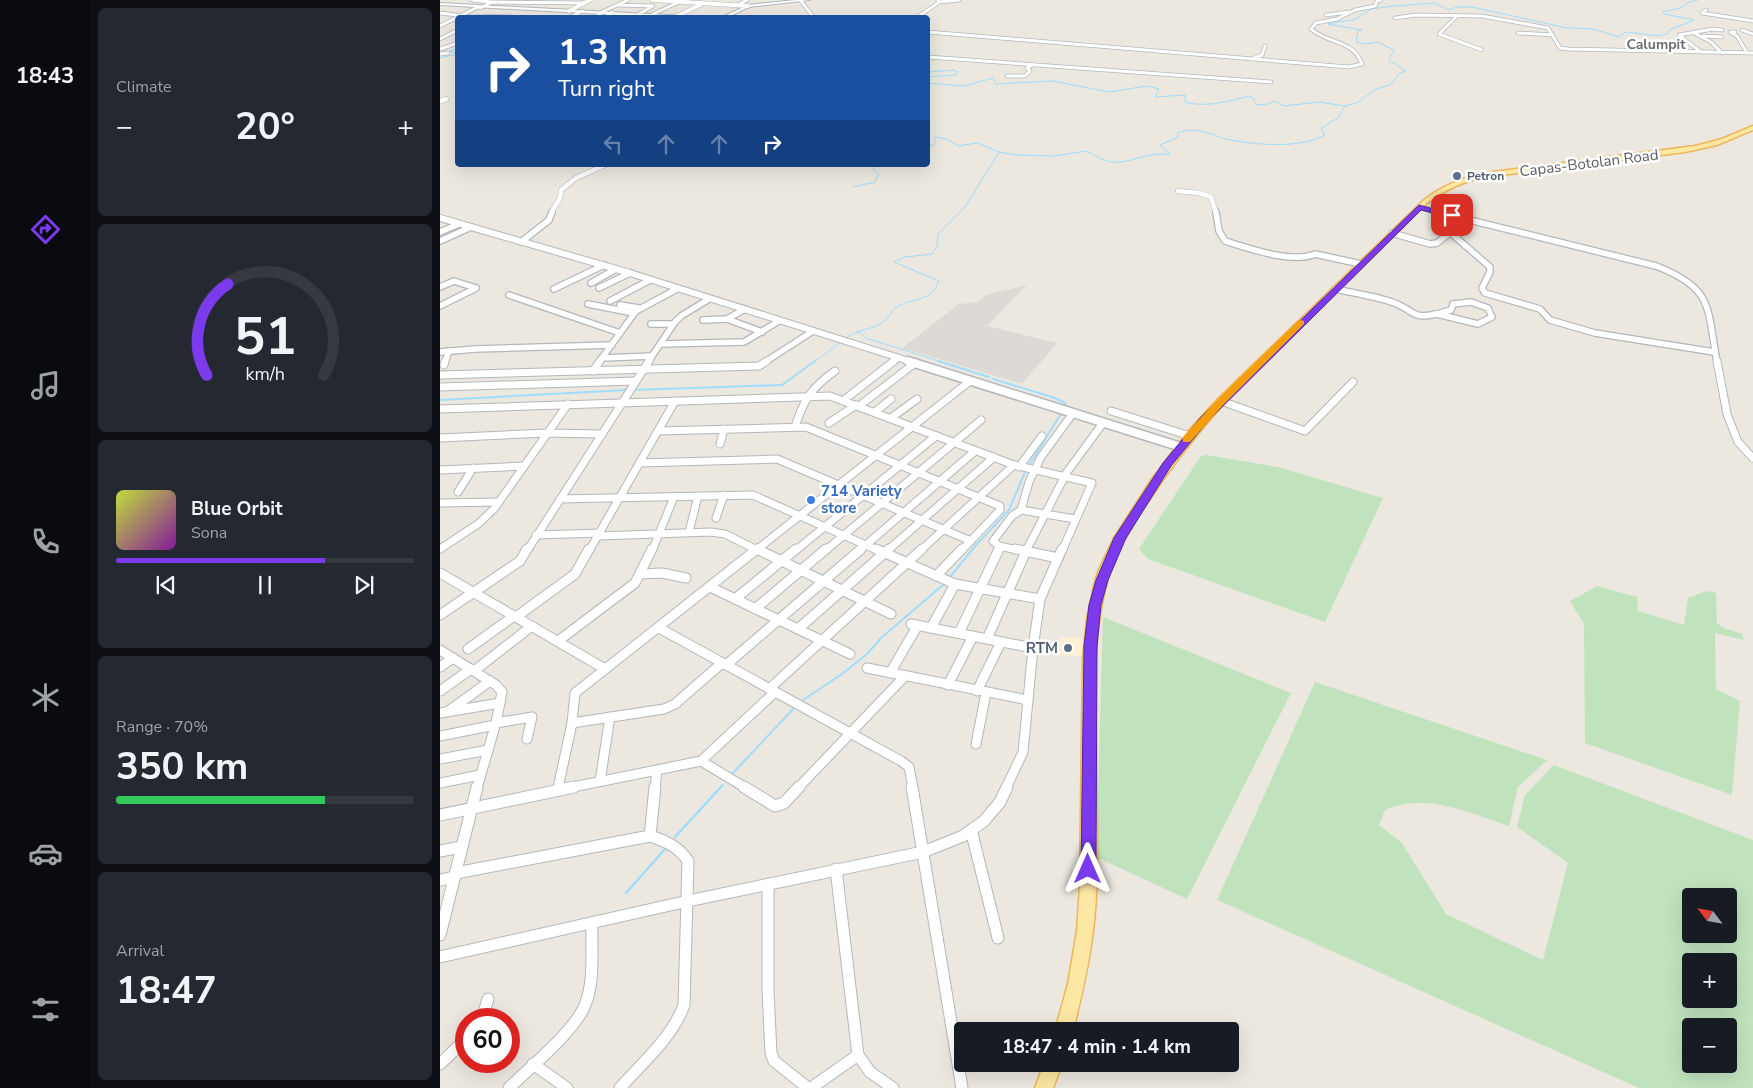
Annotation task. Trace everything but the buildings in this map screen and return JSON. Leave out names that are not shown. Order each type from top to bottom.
[{"type":"main road","points":[[728,15],[748,6],[807,0]]},
{"type":"main road","points":[[440,4],[479,8],[653,15]]},
{"type":"main road","name":"Capas-Botolan Road","points":[[1066,1022],[1082,959],[1088,886],[1089,659],[1095,605],[1104,572],[1120,538],[1155,482],[1180,447],[1221,401],[1392,233],[1419,207],[1445,188],[1471,178],[1683,151],[1727,140],[1753,128]]},
{"type":"main road","points":[[1044,1088],[1050,1072]]},
{"type":"street","points":[[472,0],[583,3]]},
{"type":"street","points":[[569,11],[590,0]]},
{"type":"street","points":[[603,14],[628,0]]},
{"type":"street","points":[[626,13],[652,0],[748,6]]},
{"type":"street","points":[[679,15],[708,0]]},
{"type":"street","points":[[738,6],[747,0]]},
{"type":"street","points":[[920,15],[938,1],[959,0]]},
{"type":"street","points":[[1326,15],[1376,6],[1377,2],[1381,0]]},
{"type":"street","points":[[462,15],[494,1]]},
{"type":"street","points":[[801,1],[812,15]]},
{"type":"street","points":[[653,15],[678,2]]},
{"type":"street","points":[[618,5],[653,6],[639,14]]},
{"type":"street","points":[[531,9],[539,6]]},
{"type":"street","points":[[1344,10],[1353,11]]},
{"type":"street","points":[[1706,10],[1702,13],[1753,21]]},
{"type":"street","points":[[574,15],[583,11]]},
{"type":"street","points":[[930,32],[1345,67],[1362,64],[1361,58],[1356,52],[1338,41],[1311,30],[1316,24],[1337,19],[1353,11]]},
{"type":"street","points":[[1710,14],[1714,11]]},
{"type":"street","points":[[440,13],[455,15]]},
{"type":"street","points":[[1395,18],[1416,15],[1482,16],[1509,19],[1548,28],[1560,48],[1568,49],[1753,53]]},
{"type":"street","points":[[1456,17],[1439,34],[1482,50]]},
{"type":"street","points":[[440,26],[455,18]]},
{"type":"street","points":[[440,21],[455,22]]},
{"type":"street","points":[[1701,52],[1678,35],[1713,29],[1722,30]]},
{"type":"street","points":[[1742,30],[1753,34]]},
{"type":"street","points":[[440,39],[455,32]]},
{"type":"street","points":[[1692,32],[1711,42],[1722,53]]},
{"type":"street","points":[[1735,32],[1730,32],[1737,36],[1746,53]]},
{"type":"street","points":[[1518,33],[1553,35]]},
{"type":"street","points":[[1701,36],[1722,37]]},
{"type":"street","points":[[440,48],[455,44]]},
{"type":"street","points":[[1250,59],[1262,55],[1265,46]]},
{"type":"street","points":[[440,54],[448,53]]},
{"type":"street","points":[[930,58],[1271,82]]},
{"type":"street","points":[[1007,76],[1025,76],[1030,71],[1027,68],[1032,65]]},
{"type":"street","points":[[440,101],[446,99]]},
{"type":"street","points":[[521,242],[549,220],[553,208],[560,198],[561,190],[576,178],[601,167]]},
{"type":"street","points":[[1178,191],[1204,194],[1213,199],[1215,218],[1222,238],[1225,241],[1257,250],[1263,254],[1308,257],[1315,254],[1361,264]]},
{"type":"street","points":[[1419,207],[1656,266],[1682,277],[1698,288],[1705,300],[1727,414],[1738,442],[1753,458]]},
{"type":"street","points":[[1392,233],[1430,244],[1437,243],[1460,224],[1452,215]]},
{"type":"street","points":[[440,218],[630,273],[1180,447]]},
{"type":"street","points":[[440,232],[459,224]]},
{"type":"street","points":[[440,241],[471,227]]},
{"type":"street","points":[[1452,231],[1456,238],[1490,268],[1482,288],[1484,293],[1543,310],[1550,320],[1595,333],[1714,352]]},
{"type":"street","points":[[554,289],[604,265]]},
{"type":"street","points":[[590,283],[616,269]]},
{"type":"street","points":[[600,288],[630,273]]},
{"type":"street","points":[[584,274],[612,282]]},
{"type":"street","points":[[610,301],[650,280]]},
{"type":"street","points":[[440,286],[454,281],[476,288],[440,306]]},
{"type":"street","points":[[593,371],[637,311],[677,289]]},
{"type":"street","points":[[1335,289],[1397,304],[1418,317],[1436,314],[1449,312],[1453,304],[1458,303],[1484,305],[1490,308],[1492,317],[1478,324],[1436,314]]},
{"type":"street","points":[[509,295],[620,333]]},
{"type":"street","points":[[440,615],[516,564],[560,500],[628,391],[673,324],[681,316],[709,299]]},
{"type":"street","points":[[588,304],[637,311]]},
{"type":"street","points":[[620,305],[637,311]]},
{"type":"street","points":[[727,319],[745,310]]},
{"type":"street","points":[[703,320],[727,319],[762,332]]},
{"type":"street","points":[[660,344],[744,342],[778,321]]},
{"type":"street","points":[[651,324],[673,324]]},
{"type":"street","points":[[440,375],[758,366],[814,331]]},
{"type":"street","points":[[440,352],[612,345]]},
{"type":"street","points":[[444,365],[449,351]]},
{"type":"street","points":[[602,358],[652,356]]},
{"type":"street","points":[[844,400],[898,358]]},
{"type":"street","points":[[829,423],[915,363]]},
{"type":"street","points":[[795,427],[804,398],[817,384],[835,371]]},
{"type":"street","points":[[440,387],[635,381]]},
{"type":"street","points":[[558,790],[572,723],[575,693],[970,381]]},
{"type":"street","points":[[1221,401],[1305,431],[1353,382]]},
{"type":"street","points":[[440,409],[830,396],[1016,466],[1092,483],[1040,599],[1033,648],[1023,752],[1000,802],[984,821],[963,836],[923,852],[688,901],[440,957]]},
{"type":"street","points":[[891,418],[917,398]]},
{"type":"street","points":[[875,412],[891,399]]},
{"type":"street","points":[[468,649],[572,578],[600,534],[675,401]]},
{"type":"street","points":[[440,549],[478,524],[498,502],[568,404]]},
{"type":"street","points":[[1111,411],[1190,436]]},
{"type":"street","points":[[1058,558],[999,546],[993,541],[1012,516],[1021,510],[1034,471],[1051,441],[1073,413]]},
{"type":"street","points":[[755,609],[981,420]]},
{"type":"street","points":[[987,639],[1026,551],[1063,477],[1103,423]]},
{"type":"street","points":[[658,431],[806,427],[998,504],[1000,510],[936,576]]},
{"type":"street","points":[[720,444],[724,429]]},
{"type":"street","points":[[440,438],[547,433],[601,434]]},
{"type":"street","points":[[735,599],[936,436]]},
{"type":"street","points":[[440,815],[701,761],[822,641],[979,497],[1016,466],[1042,436]]},
{"type":"street","points":[[572,723],[669,707],[778,620],[975,451]]},
{"type":"street","points":[[798,629],[994,457]]},
{"type":"street","points":[[640,463],[777,459],[840,484],[970,541]]},
{"type":"street","points":[[440,470],[524,466]]},
{"type":"street","points":[[458,492],[473,468]]},
{"type":"street","points":[[716,518],[724,495]]},
{"type":"street","points":[[560,500],[753,495],[955,584],[1040,599]]},
{"type":"street","points":[[689,532],[698,496]]},
{"type":"street","points":[[558,641],[629,588],[640,574],[660,534],[674,497]]},
{"type":"street","points":[[440,503],[498,502]]},
{"type":"street","points":[[1021,510],[1076,519]]},
{"type":"street","points":[[536,535],[689,532],[725,534],[891,614]]},
{"type":"street","points":[[959,633],[981,589],[999,546]]},
{"type":"street","points":[[440,573],[605,669]]},
{"type":"street","points":[[640,574],[662,573],[686,578]]},
{"type":"street","points":[[931,628],[955,584]]},
{"type":"street","points":[[710,587],[850,654]]},
{"type":"street","points":[[890,673],[915,624],[1033,648]]},
{"type":"street","points":[[440,691],[473,670],[532,626]]},
{"type":"street","points":[[659,628],[909,767],[962,1088]]},
{"type":"street","points":[[948,685],[973,636]]},
{"type":"street","points":[[976,744],[982,692],[1000,642]]},
{"type":"street","points":[[440,650],[490,681],[500,688],[502,692],[455,875],[443,910],[440,935]]},
{"type":"street","points":[[440,667],[453,658]]},
{"type":"street","points":[[867,668],[1028,700]]},
{"type":"street","points":[[701,761],[774,806],[779,806],[784,803],[905,676]]},
{"type":"street","points":[[444,712],[490,681]]},
{"type":"street","points":[[444,712],[500,703]]},
{"type":"street","points":[[440,736],[532,717],[527,739]]},
{"type":"street","points":[[600,781],[610,718]]},
{"type":"street","points":[[440,759],[488,750]]},
{"type":"street","points":[[650,836],[657,770]]},
{"type":"street","points":[[440,783],[480,775]]},
{"type":"street","points":[[970,830],[998,938]]},
{"type":"street","points":[[440,880],[455,875],[650,836],[673,845],[686,856],[688,861],[688,901],[684,1005],[682,1014],[674,1026],[620,1088]]},
{"type":"street","points":[[440,851],[462,847]]},
{"type":"street","points":[[836,869],[858,1056],[870,1072],[893,1088]]},
{"type":"street","points":[[768,884],[768,990],[774,1061],[810,1088],[858,1056]]},
{"type":"street","points":[[509,1088],[574,1022],[584,1008],[588,993],[592,924]]},
{"type":"street","points":[[485,1008],[488,1000]]},
{"type":"street","points":[[440,1064],[455,1049]]},
{"type":"street","points":[[533,1064],[568,1088]]},
{"type":"shaded area","points":[[1027,285],[987,326],[1057,343],[1022,384],[902,348],[959,304],[978,302],[985,295]]},
{"type":"shaded area","points":[[1061,637],[1086,638],[1084,656],[1059,655]]},
{"type":"green space","points":[[1207,455],[1278,467],[1383,498],[1325,622],[1148,559],[1139,549],[1201,456]]},
{"type":"green space","points":[[1597,586],[1637,597],[1638,611],[1684,625],[1688,598],[1706,591],[1716,593],[1717,623],[1724,628],[1742,634],[1744,640],[1715,633],[1716,689],[1740,701],[1732,795],[1585,743],[1584,624],[1570,601]]},
{"type":"green space","points":[[1103,617],[1291,693],[1187,899],[1096,857]]},
{"type":"green space","points":[[1315,682],[1547,760],[1518,787],[1509,826],[1448,806],[1416,803],[1400,805],[1385,810],[1379,825],[1402,843],[1446,914],[1543,960],[1568,863],[1517,827],[1525,795],[1554,765],[1753,840],[1753,1088],[1639,1088],[1217,900]]},
{"type":"waterway","points":[[1345,106],[1357,103],[1376,89],[1390,85],[1400,73],[1406,71],[1389,60],[1394,50],[1377,42],[1365,44],[1356,42],[1358,30],[1362,30],[1328,24],[1356,19],[1371,9],[1435,3],[1448,10],[1457,7],[1472,7],[1567,28],[1593,29],[1619,37],[1626,32],[1660,36],[1668,33],[1669,30],[1694,20],[1664,14],[1663,12],[1680,8],[1689,2],[1698,0]]},
{"type":"waterway","points":[[455,49],[450,51],[455,53]]},
{"type":"waterway","points":[[440,58],[455,55]]},
{"type":"waterway","points":[[930,72],[954,70],[958,72],[956,75],[930,77]]},
{"type":"waterway","points":[[930,83],[964,86],[993,78],[996,84],[1053,81],[1109,92],[1147,86],[1159,89],[1155,97],[1185,95],[1185,102],[1193,104],[1218,103],[1250,96],[1254,99],[1256,105],[1268,104],[1274,101],[1284,106],[1319,102],[1345,106]]},
{"type":"waterway","points":[[999,152],[1017,155],[1054,156],[1087,151],[1103,160],[1122,162],[1152,155],[1170,154],[1160,145],[1178,137],[1178,133],[1190,130],[1250,143],[1290,144],[1325,135],[1321,128],[1338,118],[1345,106]]},
{"type":"waterway","points":[[930,146],[934,145],[936,137],[947,139],[958,146],[977,143],[999,152]]},
{"type":"waterway","points":[[858,332],[882,323],[898,306],[927,296],[936,287],[939,281],[894,262],[905,257],[932,254],[937,247],[938,234],[965,207],[999,152]]},
{"type":"waterway","points":[[853,187],[875,182],[879,174],[873,167]]},
{"type":"waterway","points":[[846,338],[858,332]]},
{"type":"waterway","points":[[858,332],[866,338],[942,362]]},
{"type":"waterway","points":[[814,362],[840,343]]},
{"type":"waterway","points":[[632,390],[782,385],[815,361]]},
{"type":"waterway","points":[[938,361],[989,377]]},
{"type":"waterway","points":[[993,379],[1055,398],[1065,403],[1066,407]]},
{"type":"waterway","points":[[440,400],[627,390]]},
{"type":"waterway","points":[[1028,467],[1062,412]]},
{"type":"waterway","points":[[950,577],[976,545],[1009,510],[1025,472]]},
{"type":"waterway","points":[[803,700],[842,674],[867,654],[881,638],[944,584]]},
{"type":"waterway","points":[[733,773],[794,708]]},
{"type":"waterway","points":[[675,837],[721,787]]},
{"type":"waterway","points":[[626,893],[665,849]]},
{"type":"slow traffic","points":[[1187,440],[1221,401],[1301,323]]},
{"type":"place","name":"Petron","points":[[1457,176]]},
{"type":"place","name":"714 Variety store","points":[[811,500]]},
{"type":"place","name":"RTM","points":[[1068,648]]},
{"type":"district","name":"Calumpit","points":[[1656,44]]},
{"type":"route","points":[[1088,869],[1090,646],[1095,605],[1104,572],[1120,538],[1167,465],[1221,401],[1419,207],[1452,215]]}]
